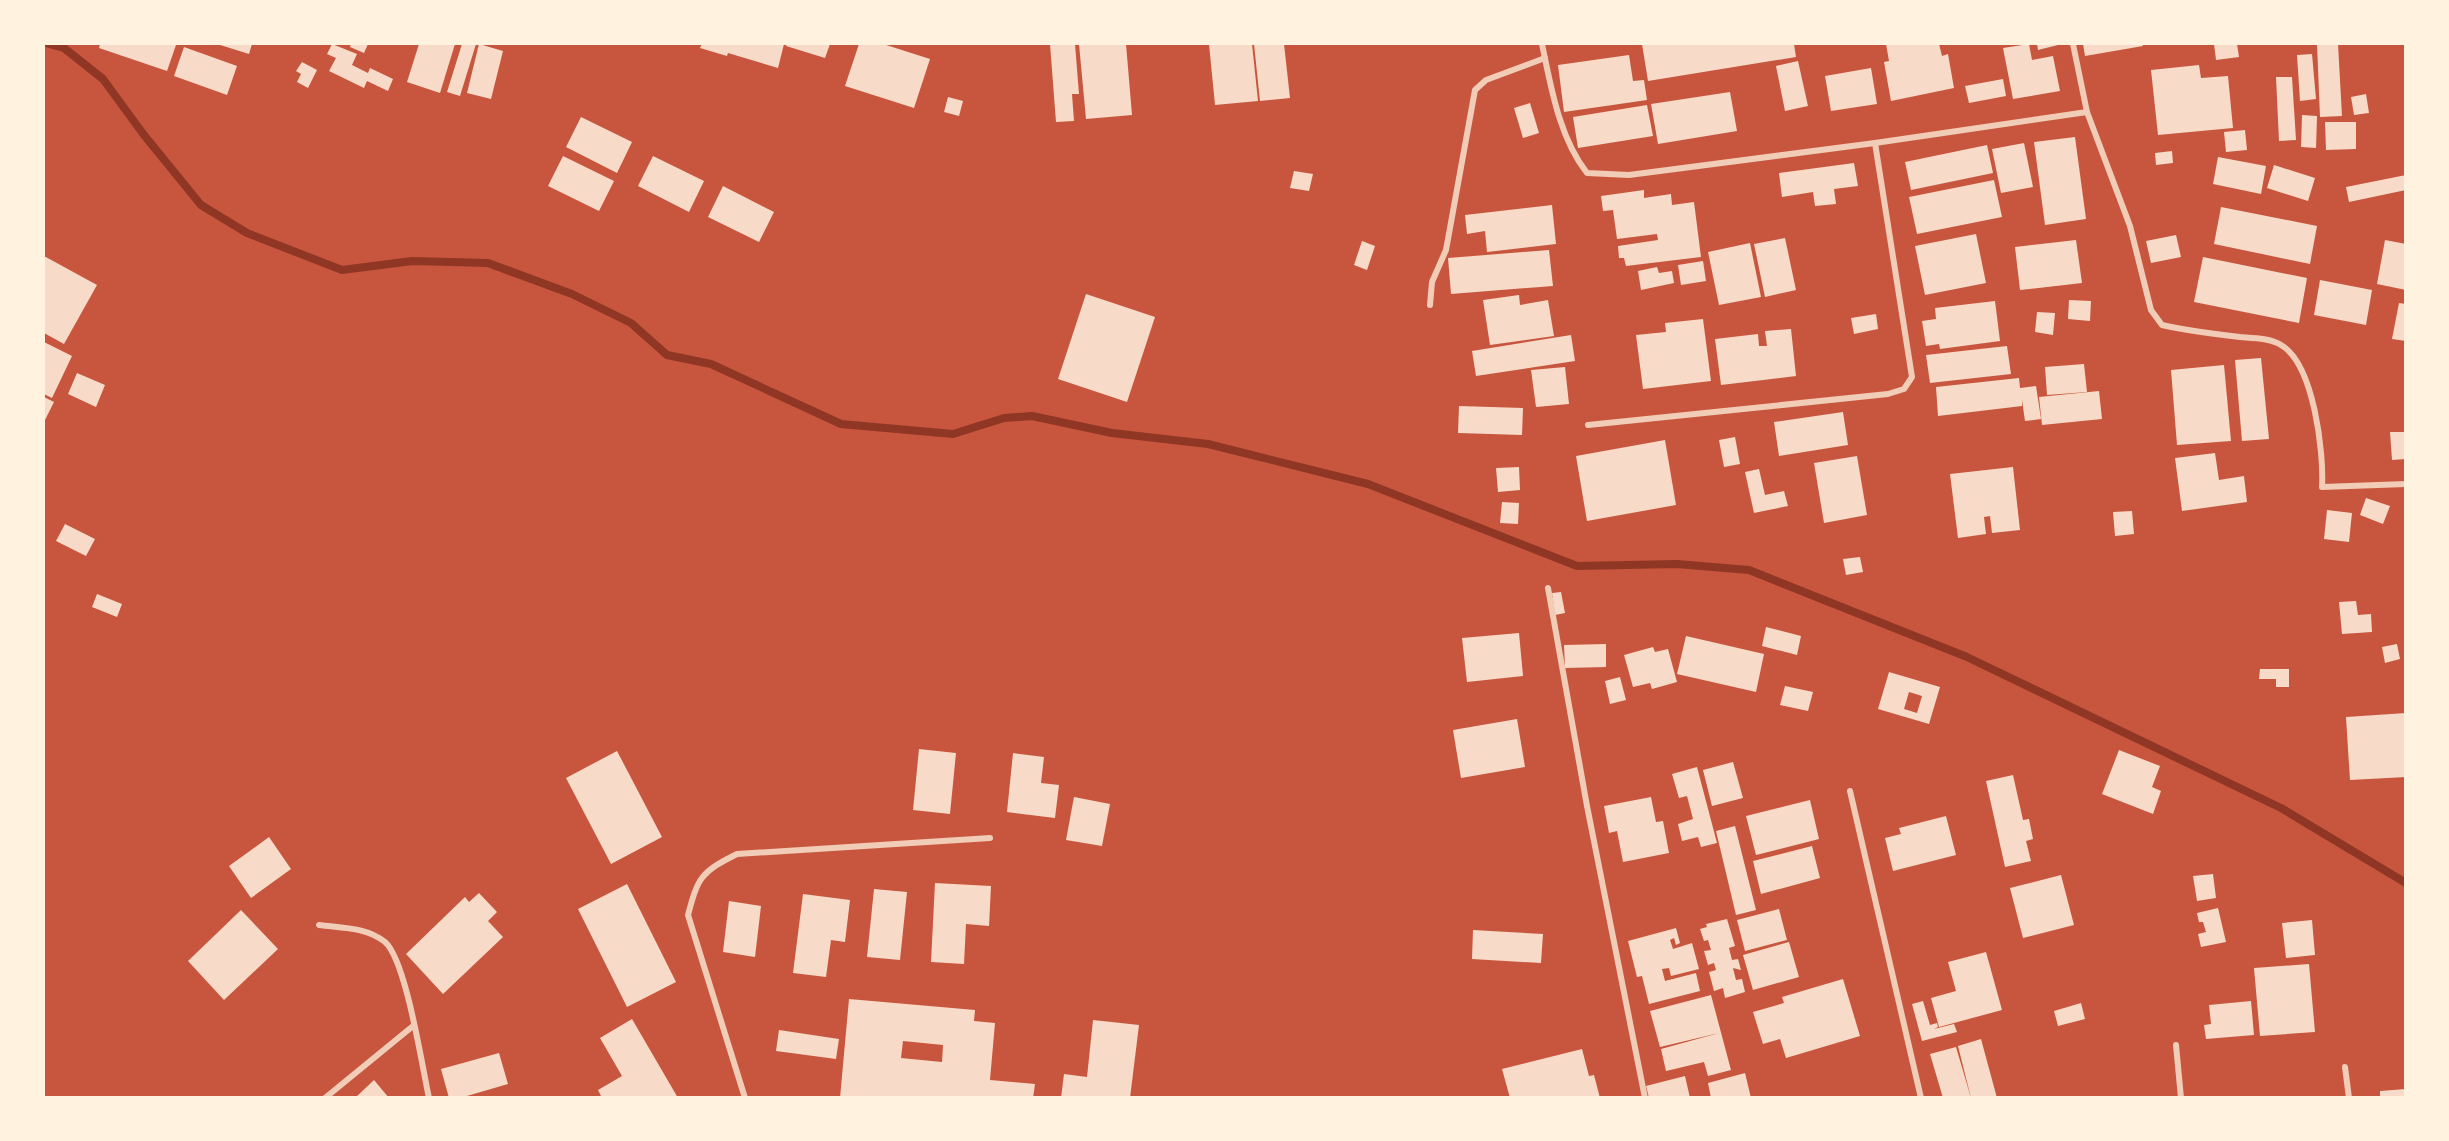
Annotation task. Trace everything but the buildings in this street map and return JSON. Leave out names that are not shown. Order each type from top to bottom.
[{"type":"street","points":[[1542,44],[1552,92],[1565,131],[1576,159],[1587,174],[1629,175],[1875,143],[2086,112]]},
{"type":"street","points":[[2073,44],[2086,112],[2130,226],[2151,310],[2162,325],[2260,339],[2281,345],[2294,358],[2308,386],[2319,429],[2323,463],[2322,487],[2406,484]]},
{"type":"street","points":[[1430,305],[1431,282],[1446,250],[1475,90],[1486,80],[1545,58]]},
{"type":"street","points":[[1588,425],[1888,394],[1904,389],[1912,377],[1875,143]]},
{"type":"street","points":[[1548,588],[1587,806],[1645,1098]]},
{"type":"street","points":[[1850,791],[1921,1098]]},
{"type":"street","points":[[745,1098],[688,915],[696,885],[713,866],[737,854],[990,838]]},
{"type":"street","points":[[319,925],[366,931],[387,943],[399,964],[429,1098]]},
{"type":"street","points":[[325,1098],[413,1026]]},
{"type":"street","points":[[2176,1045],[2181,1098]]},
{"type":"street","points":[[2345,1067],[2349,1098]]},
{"type":"waterway","points":[[49,44],[64,48],[103,79],[144,135],[201,205],[247,233],[342,270],[412,261],[488,263],[572,294],[631,323],[667,355],[711,364],[841,424],[953,434],[1004,418],[1032,416],[1112,433],[1208,444],[1368,484],[1577,566],[1677,564],[1749,570],[1967,657],[2281,808],[2406,883]]}]
